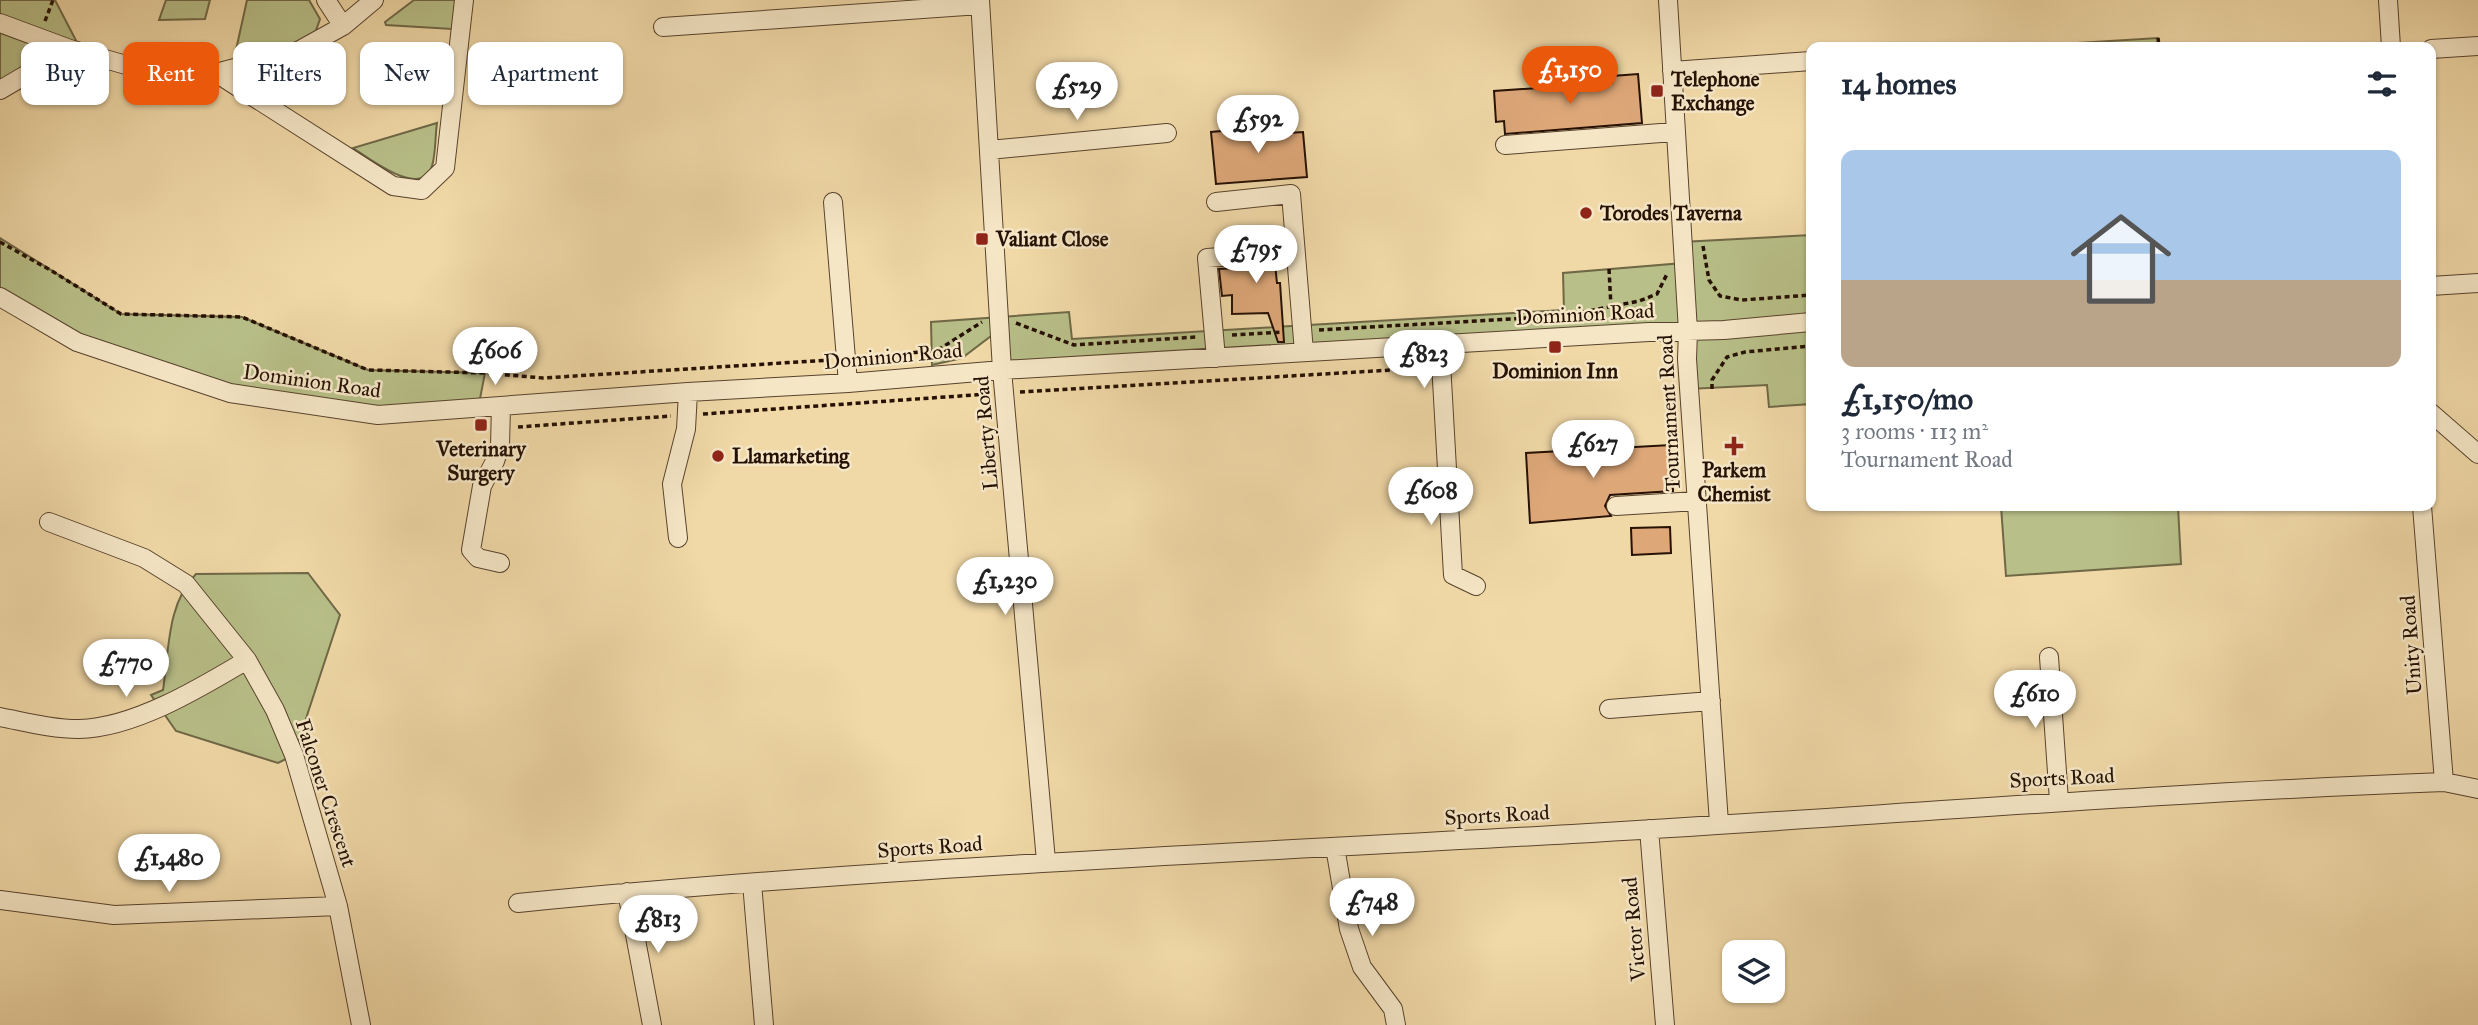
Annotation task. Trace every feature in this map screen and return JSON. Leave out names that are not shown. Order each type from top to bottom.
[{"type":"street","points":[[326,0],[343,26]]},
{"type":"street","points":[[219,72],[298,51],[343,26],[374,0]]},
{"type":"street","points":[[219,75],[393,186],[422,190],[445,168],[464,0]]},
{"type":"street","name":"Tournament Road","points":[[1668,0],[1674,132],[1669,170],[1681,232],[1688,331],[1687,359],[1719,823]]},
{"type":"street","points":[[2388,0],[2391,42]]},
{"type":"street","points":[[663,27],[980,3]]},
{"type":"street","name":"Liberty Road","points":[[980,3],[1002,370],[1046,861]]},
{"type":"street","points":[[0,23],[53,42]]},
{"type":"street","points":[[2436,49],[2478,46]]},
{"type":"street","points":[[1672,71],[1806,61]]},
{"type":"street","points":[[0,90],[21,78]]},
{"type":"street","points":[[1505,145],[1674,132]]},
{"type":"street","points":[[989,150],[1167,133]]},
{"type":"street","points":[[1216,202],[1292,194],[1304,352]]},
{"type":"street","points":[[833,202],[848,383]]},
{"type":"street","points":[[1665,242],[1681,232]]},
{"type":"street","points":[[1216,358],[1207,258],[1234,256]]},
{"type":"street","points":[[2436,286],[2478,283]]},
{"type":"street","name":"Dominion Road","points":[[0,297],[77,342],[230,393],[378,415],[1002,370],[1724,330],[1806,322]]},
{"type":"street","points":[[1440,345],[1453,575],[1476,586]]},
{"type":"street","points":[[678,538],[672,484],[687,415],[688,392]]},
{"type":"street","points":[[500,563],[478,558],[471,550],[476,534],[480,494],[498,454],[502,428],[501,406]]},
{"type":"street","points":[[2436,416],[2478,454]]},
{"type":"street","points":[[1616,506],[1697,501]]},
{"type":"street","name":"Unity Road","points":[[2422,511],[2444,782]]},
{"type":"street","name":"Falconer Crescent","points":[[49,522],[144,558],[186,584],[247,660],[275,710],[294,755],[338,906],[361,1025]]},
{"type":"street","points":[[2049,657],[2059,801]]},
{"type":"street","points":[[0,717],[46,727],[81,729],[115,724],[183,696],[247,660]]},
{"type":"street","points":[[1609,709],[1711,701]]},
{"type":"street","name":"Sports Road","points":[[518,903],[627,892],[1046,861],[1649,829],[2059,801],[2444,782],[2478,789]]},
{"type":"street","name":"Victor Road","points":[[1649,829],[1665,1025]]},
{"type":"street","points":[[1335,847],[1349,929],[1362,967],[1393,1009],[1396,1025]]},
{"type":"street","points":[[752,883],[764,1025]]},
{"type":"street","points":[[627,892],[652,1025]]},
{"type":"street","points":[[0,900],[114,915],[338,906]]},
{"type":"path","points":[[38,36],[53,0]]},
{"type":"path","points":[[2158,38],[2158,42]]},
{"type":"path","points":[[1702,241],[1709,281],[1720,296],[1742,300],[1806,295]]},
{"type":"path","points":[[0,242],[121,314],[242,317],[369,370],[485,373],[543,378],[846,359],[938,350],[981,322],[1000,317],[1074,345],[1563,316],[1639,301],[1657,294],[1667,273],[1667,265]]},
{"type":"path","points":[[1609,269],[1611,307]]},
{"type":"path","points":[[1712,389],[1712,380],[1727,357],[1745,352],[1806,346]]},
{"type":"path","points":[[502,428],[1442,366]]},
{"type":"green space","points":[[0,0],[55,0],[77,42],[21,42],[21,80],[0,90]]},
{"type":"green space","points":[[166,0],[210,0],[205,19],[159,20]]},
{"type":"green space","points":[[247,0],[309,0],[320,19],[314,36],[302,42],[238,42]]},
{"type":"green space","points":[[414,0],[457,0],[452,29],[386,25],[385,22]]},
{"type":"green space","points":[[2158,38],[2158,42],[2092,42]]},
{"type":"green space","points":[[437,123],[432,166],[426,175],[417,179],[394,173],[353,148]]},
{"type":"green space","points":[[1806,235],[1806,404],[1769,407],[1767,385],[1689,389],[1688,332],[1002,370],[995,333],[962,358],[932,365],[931,322],[1069,312],[1072,339],[1564,310],[1563,273],[1683,263],[1682,242]]},
{"type":"green space","points":[[0,238],[121,314],[242,317],[368,370],[485,373],[478,409],[378,415],[230,393],[77,342],[0,297]]},
{"type":"green space","points":[[2001,511],[2178,511],[2181,564],[2006,576]]},
{"type":"green space","points":[[308,573],[340,615],[294,755],[278,763],[176,731],[151,695],[163,690],[174,613],[179,599],[196,574]]},
{"type":"building","points":[[1638,74],[1642,123],[1505,134],[1504,121],[1496,122],[1494,91],[1612,83],[1612,76]]},
{"type":"building","points":[[1287,125],[1288,133],[1303,132],[1307,177],[1216,184],[1211,132]]},
{"type":"building","points":[[1272,236],[1277,283],[1280,283],[1284,342],[1278,342],[1268,313],[1232,314],[1232,295],[1222,296],[1219,269],[1239,268],[1245,255],[1256,254],[1253,238]]},
{"type":"building","points":[[1671,445],[1673,491],[1610,495],[1605,506],[1611,516],[1530,523],[1526,453]]},
{"type":"building","points":[[1670,527],[1671,553],[1632,555],[1631,528]]},
{"type":"place","name":"Telephone Exchange","points":[[1657,91]]},
{"type":"place","name":"Torodes Taverna","points":[[1586,213]]},
{"type":"place","name":"Valiant Close","points":[[982,239]]},
{"type":"place","name":"Dominion Inn","points":[[1555,347]]},
{"type":"place","name":"Veterinary Surgery","points":[[481,425]]},
{"type":"place","name":"Parkem Chemist","points":[[1734,446]]},
{"type":"place","name":"Llamarketing","points":[[718,456]]}]
